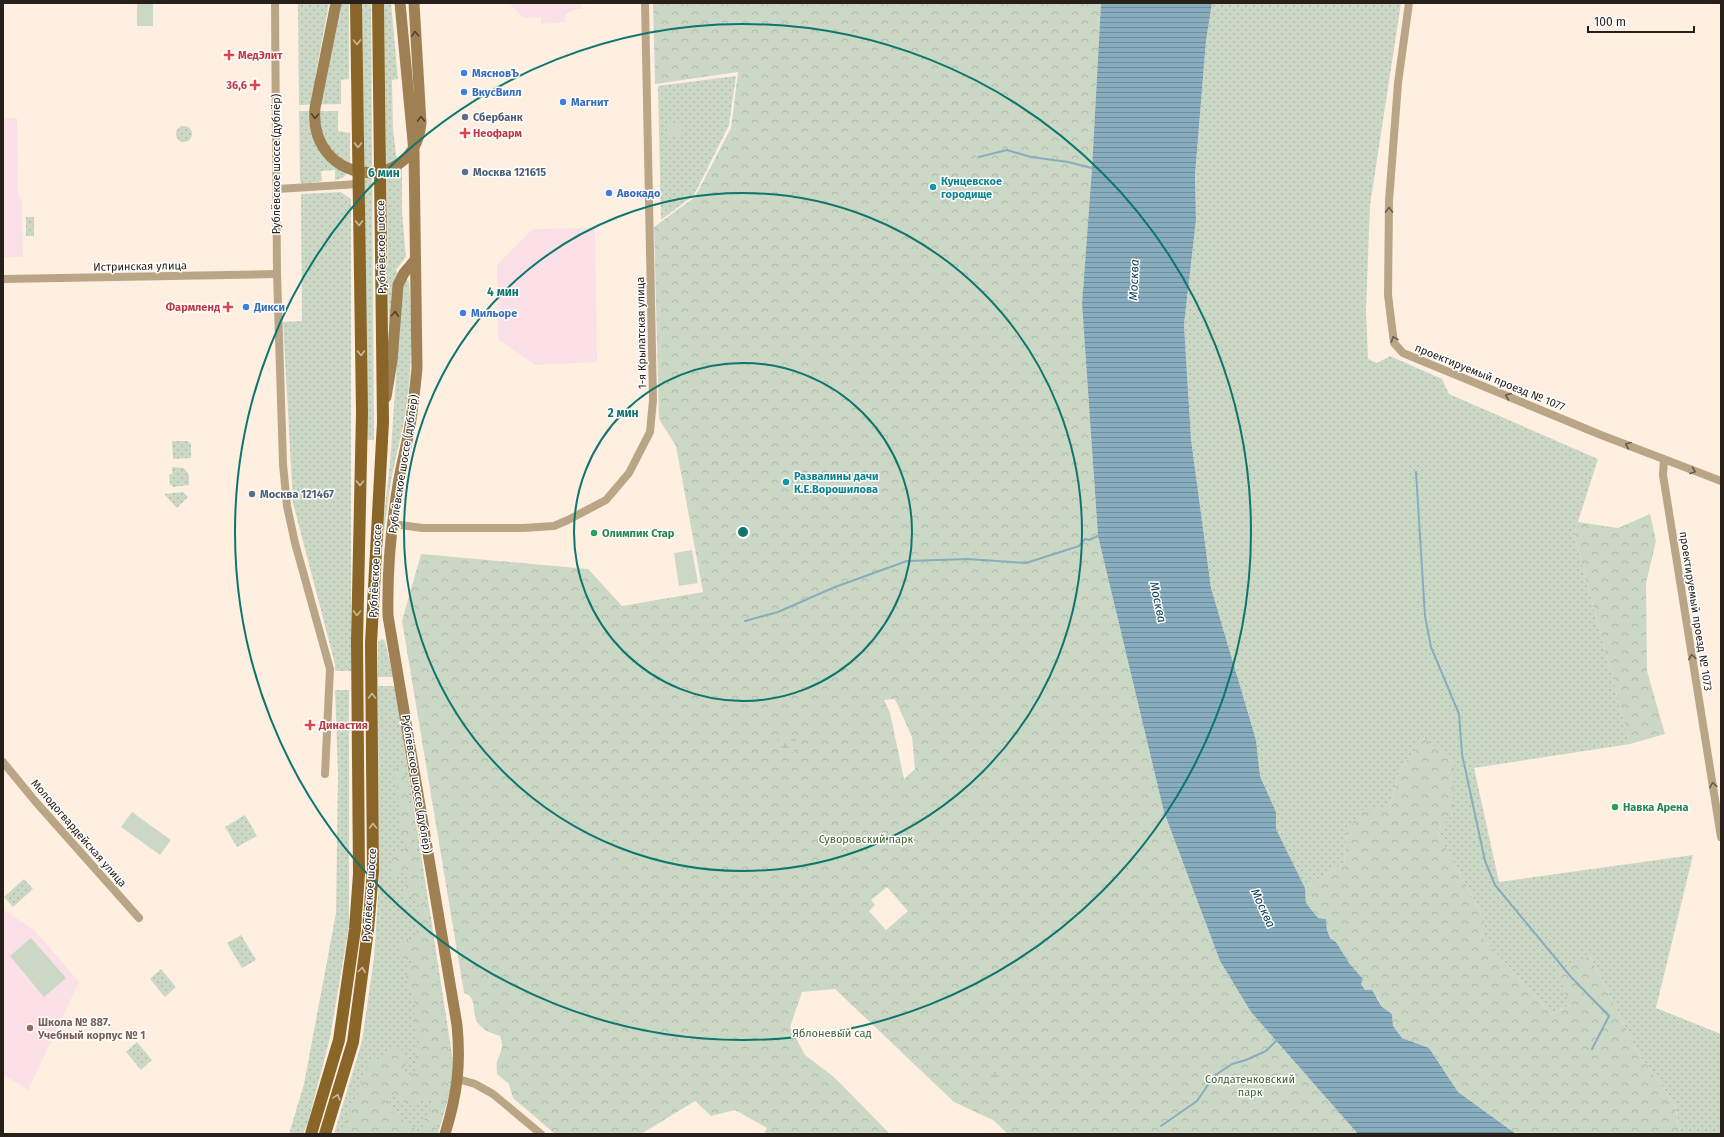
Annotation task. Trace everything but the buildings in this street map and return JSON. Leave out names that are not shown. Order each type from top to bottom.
[{"type":"main road","name":"Рублёвское шоссе","points":[[312,1134],[339,1040],[355,929],[359,874],[357,641],[362,413],[356,3]]},
{"type":"main road","name":"Рублёвское шоссе","points":[[325,1134],[352,1042],[368,930],[373,871],[371,643],[383,422],[378,3]]},
{"type":"street","name":"Рублёвское шоссе (дублёр)","points":[[275,3],[277,274],[283,464],[287,506],[295,542],[330,669],[325,774]]},
{"type":"street","points":[[336,3],[315,108],[314,120],[318,138],[325,152],[337,163],[362,172],[379,172],[397,166],[416,144],[420,130],[414,3]]},
{"type":"street","name":"Рублёвское шоссе (дублёр)","points":[[400,3],[414,152],[417,368],[410,426],[399,478],[393,524],[388,574],[388,616],[457,1025],[459,1048],[458,1079],[445,1134]]},
{"type":"street","name":"1-я Крылатская улица","points":[[393,524],[422,528],[523,528],[554,526],[606,500],[629,473],[650,432],[653,400],[645,3]]},
{"type":"street","name":"проектируемый проезд № 1077","points":[[1409,3],[1398,83],[1389,201],[1388,295],[1394,343],[1403,353],[1664,460],[1721,481]]},
{"type":"street","points":[[277,189],[359,184]]},
{"type":"street","points":[[383,422],[392,361],[398,285],[404,273],[415,260]]},
{"type":"street","name":"Истринская улица","points":[[3,279],[277,274]]},
{"type":"street","name":"проектируемый проезд № 1073","points":[[1664,460],[1663,475],[1721,837]]},
{"type":"street","name":"Молодогвардейская улица","points":[[3,762],[35,801],[139,918]]},
{"type":"street","points":[[458,1079],[475,1084],[493,1094],[541,1134]]},
{"type":"shaded area","points":[[509,3],[581,3],[582,9],[577,9],[565,14],[565,22],[541,24],[541,17],[524,18]]},
{"type":"shaded area","points":[[3,118],[17,118],[18,195],[22,200],[23,257],[3,257]]},
{"type":"shaded area","points":[[595,228],[597,362],[535,365],[498,339],[497,265],[533,229]]},
{"type":"shaded area","name":"Школа № 887. Учебный корпус № 1","points":[[3,909],[36,932],[79,982],[28,1090],[3,1074]]},
{"type":"green space","points":[[137,3],[153,3],[153,26],[137,26]]},
{"type":"green space","points":[[298,3],[329,3],[315,78],[326,81],[340,3],[349,3],[349,79],[341,80],[341,104],[299,105]]},
{"type":"green space","points":[[362,3],[371,3],[374,440],[367,440]]},
{"type":"green space","points":[[384,3],[391,3],[398,79],[392,80],[393,129],[396,155],[402,167],[402,212],[406,257],[396,270],[398,273],[394,285],[389,346]]},
{"type":"green space","name":"Суворовский парк","points":[[653,3],[1101,3],[1092,168],[1082,304],[1098,536],[1164,812],[1220,961],[1251,1012],[1358,1134],[1008,1134],[993,1120],[954,1102],[835,989],[802,992],[790,1027],[805,1055],[835,1078],[890,1134],[764,1134],[767,1128],[735,1110],[711,1116],[695,1101],[641,1134],[555,1134],[513,1098],[509,1084],[497,1074],[497,1063],[502,1046],[500,1036],[480,1026],[476,1019],[473,1001],[464,993],[402,621],[421,554],[588,569],[622,606],[703,592],[676,446],[659,419],[654,227],[695,197],[731,128],[738,72],[655,84]],"holes":[[[895,699],[912,737],[915,769],[904,779],[890,713],[884,700]],[[887,887],[908,911],[886,930],[869,911],[875,905],[871,900]]]},
{"type":"green space","points":[[1212,3],[1401,3],[1370,205],[1366,311],[1368,359],[1377,363],[1390,356],[1442,379],[1449,394],[1598,459],[1574,534],[1630,744],[1474,768],[1499,882],[1693,855],[1656,1008],[1721,1034],[1721,1134],[1680,1134],[1675,1105],[1638,1053],[1590,956],[1570,1005],[1551,1014],[1481,936],[1485,920],[1437,832],[1453,813],[1424,738],[1400,770],[1389,808],[1347,833],[1344,863],[1305,888],[1276,829],[1276,812],[1260,776],[1256,740],[1211,588],[1191,439],[1184,325],[1196,220],[1195,175],[1206,41]]},
{"type":"green space","points":[[736,76],[729,125],[694,195],[661,220],[658,86]]},
{"type":"green space","points":[[299,111],[338,111],[338,131],[350,133],[350,169],[343,178],[335,180],[335,170],[321,171],[322,181],[302,184],[300,180]]},
{"type":"green space","points":[[667,122],[682,123],[682,136],[667,135]]},
{"type":"green space","points":[[184,126],[190,128],[192,134],[190,140],[184,142],[178,140],[176,134],[178,128]]},
{"type":"green space","points":[[341,192],[351,199],[351,671],[335,671],[335,664],[293,503],[283,322],[302,321],[301,194]]},
{"type":"green space","points":[[26,217],[34,217],[34,236],[26,236]]},
{"type":"green space","points":[[405,279],[409,281],[411,310],[411,353],[408,396],[391,480],[382,546],[390,463],[402,291]]},
{"type":"green space","points":[[172,441],[187,441],[191,444],[191,458],[173,459]]},
{"type":"green space","points":[[172,467],[184,468],[189,475],[189,485],[173,487],[170,485],[169,475],[172,474]]},
{"type":"green space","points":[[183,492],[188,497],[177,508],[164,494]]},
{"type":"green space","points":[[1650,514],[1656,541],[1646,583],[1647,671],[1665,734],[1630,744],[1574,534],[1578,522],[1618,528]]},
{"type":"green space","points":[[692,550],[698,583],[679,586],[674,553]]},
{"type":"green space","points":[[381,639],[385,641],[393,677],[378,677],[378,642]]},
{"type":"green space","points":[[378,686],[395,686],[455,1074],[438,1134],[334,1134],[362,1041],[374,958],[379,881]]},
{"type":"green space","points":[[335,690],[349,690],[349,926],[330,1038],[308,1122],[303,1134],[289,1134],[304,1084],[336,913],[338,774]]},
{"type":"green space","points":[[783,734],[792,736],[797,741],[797,747],[793,752],[788,752],[780,748],[777,743],[778,738]]},
{"type":"green space","points":[[1424,738],[1454,762],[1453,813],[1437,832],[1485,920],[1481,936],[1551,1014],[1570,1005],[1557,972],[1590,956],[1638,1053],[1675,1105],[1680,1134],[1516,1134],[1458,1092],[1429,1048],[1402,1038],[1393,1026],[1392,1014],[1382,1007],[1378,998],[1365,990],[1361,984],[1363,979],[1349,963],[1336,942],[1330,938],[1327,930],[1326,919],[1318,918],[1306,903],[1305,888],[1344,863],[1347,833],[1361,810],[1389,808],[1400,770]]},
{"type":"green space","points":[[398,766],[404,768],[452,1073],[435,1134],[422,1134],[423,1122],[433,1104],[429,1098],[409,1106],[397,1096],[390,1098],[388,1105],[392,1111],[414,1128],[413,1134],[344,1134],[351,1104],[359,1091],[369,1062],[375,1057],[382,1058],[394,1049],[401,1047],[406,1057],[406,1066],[403,1073],[410,1077],[415,1072],[415,1049],[419,1043],[413,1021],[415,1006],[414,999],[407,984],[407,976],[413,961],[405,960],[398,953],[401,946],[407,939],[415,939],[418,924],[416,915],[419,906],[412,897],[405,896],[405,886],[409,880],[407,872],[393,876],[392,860],[396,853],[403,852],[406,845],[401,831],[396,782],[392,774]]},
{"type":"green space","points":[[132,812],[171,840],[160,855],[121,827]]},
{"type":"green space","points":[[245,815],[257,836],[237,847],[225,827]]},
{"type":"green space","points":[[24,879],[33,889],[13,907],[4,897]]},
{"type":"green space","points":[[241,935],[256,960],[242,968],[227,943]]},
{"type":"green space","points":[[31,938],[66,978],[44,997],[10,956]]},
{"type":"green space","points":[[161,969],[176,987],[165,997],[150,979]]},
{"type":"green space","points":[[137,1042],[152,1060],[141,1070],[126,1052]]},
{"type":"green space","points":[[996,1068],[1000,1070],[1002,1074],[1000,1078],[996,1080],[992,1078],[990,1074],[992,1070]]},
{"type":"water","name":"Москва","points":[[1101,3],[1212,3],[1206,41],[1195,175],[1196,220],[1184,325],[1191,439],[1211,588],[1256,740],[1260,776],[1276,812],[1276,829],[1305,888],[1306,903],[1318,918],[1326,919],[1327,930],[1330,938],[1336,942],[1349,963],[1363,979],[1361,984],[1365,990],[1372,990],[1382,1007],[1392,1014],[1393,1026],[1402,1038],[1429,1048],[1458,1092],[1516,1134],[1358,1134],[1251,1012],[1220,961],[1164,812],[1098,536],[1082,304],[1092,168]]},
{"type":"waterway","points":[[979,157],[1007,150],[1031,157],[1068,162],[1092,168]]},
{"type":"waterway","points":[[1416,472],[1425,616],[1431,647],[1459,714],[1462,754],[1485,861],[1495,885],[1571,977],[1609,1016],[1592,1049]]},
{"type":"waterway","points":[[745,621],[778,612],[835,587],[907,561],[968,559],[1026,563],[1079,546],[1085,539],[1089,540],[1098,536]]},
{"type":"waterway","points":[[1161,1126],[1197,1101],[1214,1076],[1232,1064],[1246,1060],[1266,1051],[1276,1041]]},
{"type":"place","name":"МедЭлит","points":[[229,55]]},
{"type":"place","name":"МясновЪ","points":[[464,73]]},
{"type":"place","name":"36,6","points":[[255,85]]},
{"type":"place","name":"ВкусВилл","points":[[464,92]]},
{"type":"place","name":"Магнит","points":[[563,102]]},
{"type":"place","name":"Сбербанк","points":[[465,117]]},
{"type":"place","name":"Неофарм","points":[[465,133]]},
{"type":"place","name":"Москва 121615","points":[[465,172]]},
{"type":"place","name":"Кунцевское городище","points":[[933,187]]},
{"type":"place","name":"Авокадо","points":[[609,193]]},
{"type":"place","name":"Фармленд","points":[[228,307]]},
{"type":"place","name":"Дикси","points":[[246,307]]},
{"type":"place","name":"Мильоре","points":[[463,313]]},
{"type":"place","name":"Развалины дачи К.Е.Ворошилова","points":[[786,482]]},
{"type":"place","name":"Москва 121467","points":[[252,494]]},
{"type":"place","name":"Олимпик Стар","points":[[594,533]]},
{"type":"place","name":"Династия","points":[[310,725]]},
{"type":"place","name":"Навка Арена","points":[[1615,807]]},
{"type":"place","name":"Школа № 887. Учебный корпус № 1","points":[[30,1028]]},
{"type":"park label","name":"Яблоневый сад","points":[[832,1033]]},
{"type":"park label","name":"Солдатенковский парк","points":[[1250,1085]]}]
